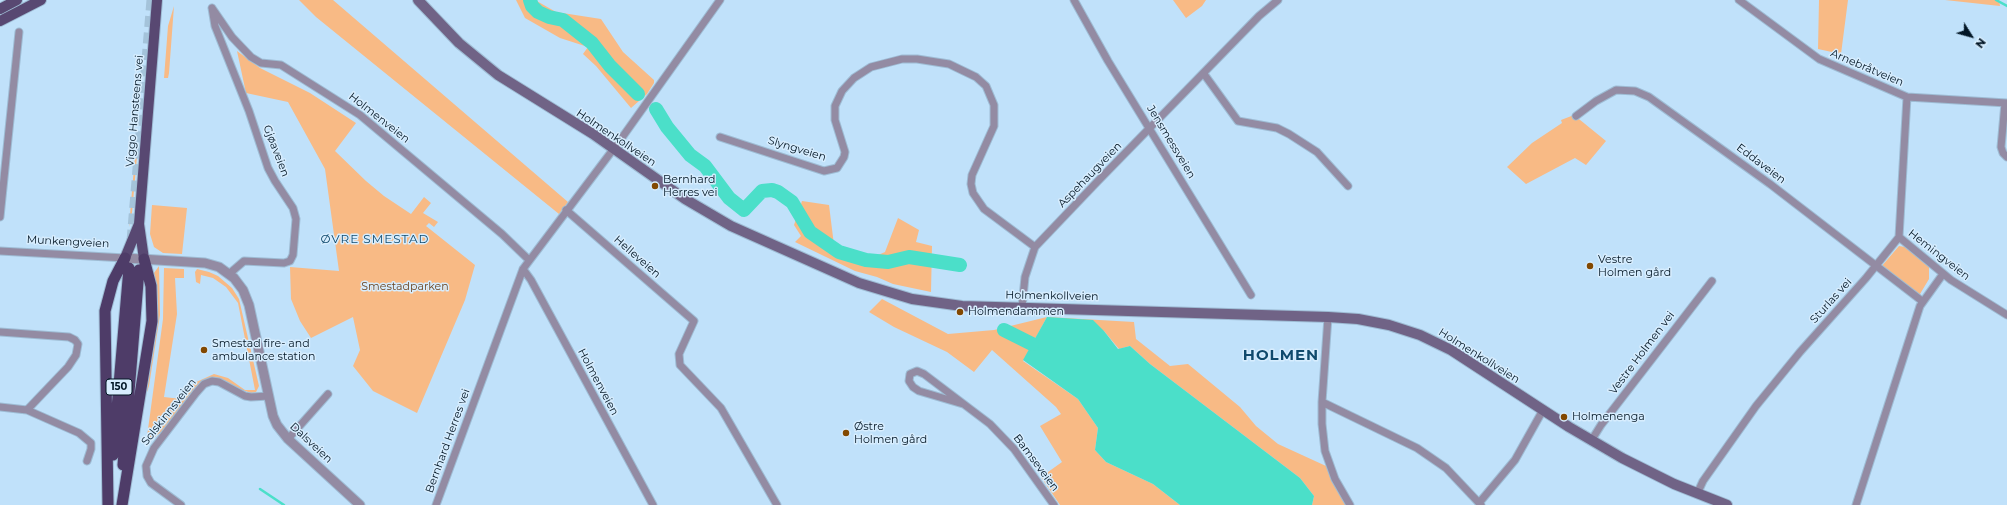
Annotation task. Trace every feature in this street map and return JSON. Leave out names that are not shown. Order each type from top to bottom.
[{"type":"highway","points":[[109,505],[105,311],[113,281],[135,263],[151,286],[152,321],[121,505]]},
{"type":"highway","name":"Viggo Hansteens vei","points":[[109,505],[135,263]]},
{"type":"highway","name":"Viggo Hansteens vei","points":[[121,505],[135,263]]},
{"type":"main road","points":[[0,9],[17,0]]},
{"type":"main road","points":[[0,21],[41,0]]},
{"type":"main road","name":"Viggo Hansteens vei","points":[[135,263],[157,0]]},
{"type":"main road","name":"Holmenkollveien","points":[[418,0],[447,32],[491,70],[521,91],[584,129],[669,188],[719,220],[859,283],[894,294],[930,302],[970,306],[1328,317],[1382,323],[1420,335],[1458,354],[1591,441],[1639,467],[1697,494],[1727,505]]},
{"type":"main road","name":"Viggo Hansteens vei","points":[[135,263],[139,224]]},
{"type":"street","name":"Bernhard Herres vei","points":[[436,505],[524,269],[529,260],[614,149],[720,0]]},
{"type":"street","name":"Jensmessveien","points":[[1074,0],[1108,61],[1251,295]]},
{"type":"street","name":"Aspehaugveien","points":[[1022,307],[1025,277],[1035,247],[1259,16],[1278,0]]},
{"type":"street","name":"Arnebråtveien","points":[[1739,0],[1819,60],[1907,97],[2006,103],[2001,148],[2007,157]]},
{"type":"street","name":"Holmenveien","points":[[212,8],[232,37],[251,57],[261,63],[281,65],[350,108],[498,230],[529,260]]},
{"type":"street","name":"Gjøaveien","points":[[212,8],[211,13],[215,26],[247,106],[268,168],[293,208],[296,219],[293,255],[290,261],[284,263],[244,262],[237,265],[229,274]]},
{"type":"street","points":[[0,217],[19,32]]},
{"type":"street","name":"Slyngveien","points":[[720,137],[824,171],[837,168],[844,157],[845,152],[835,120],[835,106],[842,91],[854,78],[871,67],[902,59],[928,60],[950,64],[966,71],[981,81],[989,91],[994,105],[992,131],[972,175],[971,184],[973,193],[984,209],[1035,247]]},
{"type":"street","points":[[1204,74],[1238,121],[1277,128],[1288,134],[1317,152],[1348,186]]},
{"type":"street","name":"Eddaveien","points":[[1576,116],[1596,101],[1616,90],[1635,91],[1648,96],[1770,184],[1922,301]]},
{"type":"street","points":[[1899,237],[1907,97]]},
{"type":"street","name":"Helleveien","points":[[566,210],[694,321],[680,354],[680,365],[721,408],[777,505]]},
{"type":"street","name":"Sturlas vei","points":[[1697,494],[1703,481],[1760,401],[1800,352],[1876,266],[1899,237]]},
{"type":"street","name":"Hemingveien","points":[[1899,237],[1943,274],[2007,315]]},
{"type":"street","name":"Munkengveien","points":[[0,251],[135,263]]},
{"type":"street","name":"Dalsveien","points":[[135,263],[200,262],[217,267],[229,274],[247,298],[275,421],[288,439],[360,505]]},
{"type":"street","name":"Holmenveien","points":[[524,269],[653,505]]},
{"type":"street","points":[[1856,505],[1922,301],[1943,274]]},
{"type":"street","name":"Vestre Holmen vei","points":[[1591,441],[1712,280]]},
{"type":"street","points":[[1328,317],[1322,402],[1322,424],[1325,451],[1335,479],[1350,505]]},
{"type":"street","points":[[0,332],[69,337],[75,340],[78,344],[76,356],[68,367],[27,410]]},
{"type":"street","name":"Bamseveien","points":[[963,404],[919,391],[912,386],[909,381],[910,374],[917,371],[924,374],[990,424],[1014,449],[1054,505]]},
{"type":"street","name":"Solskinnsveien","points":[[180,505],[151,483],[147,476],[146,466],[154,448],[196,392],[204,384],[212,381],[220,382],[245,396],[269,396]]},
{"type":"street","points":[[288,439],[328,394]]},
{"type":"street","points":[[1322,402],[1400,438],[1422,451],[1446,468],[1480,504],[1515,460],[1543,410]]},
{"type":"street","points":[[0,407],[27,410],[66,426],[86,438],[92,446],[87,461]]},
{"type":"green space","points":[[299,0],[333,0],[568,202],[559,214],[316,17]]},
{"type":"green space","points":[[516,0],[535,0],[556,12],[601,19],[623,52],[654,80],[654,83],[647,94],[631,108],[596,66],[583,54],[588,47],[560,38],[525,18]]},
{"type":"green space","points":[[1173,0],[1206,0],[1202,6],[1186,18]]},
{"type":"green space","points":[[1819,0],[1848,0],[1841,54],[1818,49]]},
{"type":"green space","points":[[1945,0],[1999,0],[2000,6]]},
{"type":"green space","points":[[174,6],[169,73],[168,78],[164,78],[168,26]]},
{"type":"green space","name":"Smestadparken","points":[[237,51],[260,68],[310,93],[356,123],[335,151],[384,196],[411,214],[424,197],[431,203],[423,213],[438,222],[434,227],[429,223],[426,226],[475,265],[465,300],[417,413],[373,391],[353,366],[360,350],[353,317],[311,338],[300,321],[291,299],[290,267],[339,271],[325,169],[288,102],[246,93]]},
{"type":"green space","points":[[1574,115],[1606,141],[1586,165],[1575,158],[1526,184],[1507,167],[1532,143],[1562,123],[1561,120]]},
{"type":"green space","points":[[136,143],[138,145],[132,213],[129,227]]},
{"type":"green space","points":[[802,201],[829,205],[835,253],[860,263],[885,252],[898,218],[919,230],[916,242],[932,246],[931,292],[893,284],[877,277],[855,271],[795,242],[801,236],[794,225]]},
{"type":"green space","points":[[152,205],[187,208],[182,254],[163,253],[154,247],[150,234]]},
{"type":"green space","points":[[1899,246],[1905,247],[1929,267],[1929,279],[1920,294],[1916,294],[1881,267]]},
{"type":"green space","points":[[159,266],[160,315],[147,392],[145,391],[154,273]]},
{"type":"green space","points":[[164,268],[184,269],[184,278],[175,278],[177,314],[164,397],[181,399],[194,383],[214,374],[228,378],[245,390],[255,390],[238,303],[226,287],[213,278],[201,275],[200,284],[196,282],[195,272],[197,269],[218,276],[232,288],[239,299],[259,386],[256,392],[251,393],[220,378],[203,380],[194,389],[161,432],[146,444],[163,319]]},
{"type":"green space","points":[[882,299],[948,334],[994,330],[1047,317],[1023,361],[1078,399],[1098,428],[1095,450],[1106,462],[1153,484],[1180,505],[1060,505],[1041,477],[1062,462],[1040,426],[1061,414],[1056,407],[992,350],[974,372],[947,352],[894,327],[869,312]]},
{"type":"green space","points":[[1047,317],[1134,322],[1136,339],[1170,366],[1188,364],[1240,407],[1256,426],[1278,444],[1326,466],[1346,505],[1312,505],[1314,496],[1300,478],[1150,364],[1130,346],[1119,349],[1104,331]]},
{"type":"shaded area","name":"Holmendammen","points":[[1047,317],[1093,320],[1118,349],[1130,346],[1150,364],[1300,478],[1314,496],[1312,505],[1180,505],[1153,484],[1106,462],[1095,450],[1098,428],[1078,399],[1023,360]]},
{"type":"waterway","points":[[530,0],[532,6],[538,12],[549,17],[563,20],[592,43],[610,66],[638,94]]},
{"type":"waterway","points":[[1996,0],[2007,6]]},
{"type":"waterway","points":[[656,109],[667,127],[690,155],[705,166],[729,198],[744,210],[762,191],[772,190],[778,192],[792,202],[810,232],[839,252],[866,260],[888,262],[909,257],[960,265]]},
{"type":"waterway","points":[[1004,330],[1032,344]]},
{"type":"waterway","points":[[260,489],[284,505]]},
{"type":"tunnel","points":[[132,241],[152,0]]},
{"type":"place","name":"Bernhard Herres vei","points":[[655,186]]},
{"type":"place","name":"Vestre Holmen gård","points":[[1590,266]]},
{"type":"place","name":"Holmendammen","points":[[960,312]]},
{"type":"place","name":"Smestad fire- and ambulance station","points":[[204,350]]},
{"type":"place","name":"Holmenenga","points":[[1564,417]]},
{"type":"place","name":"Østre Holmen gård","points":[[846,433]]},
{"type":"district","name":"ØVRE SMESTAD","points":[[375,239]]},
{"type":"district","name":"HOLMEN","points":[[1281,356]]}]
